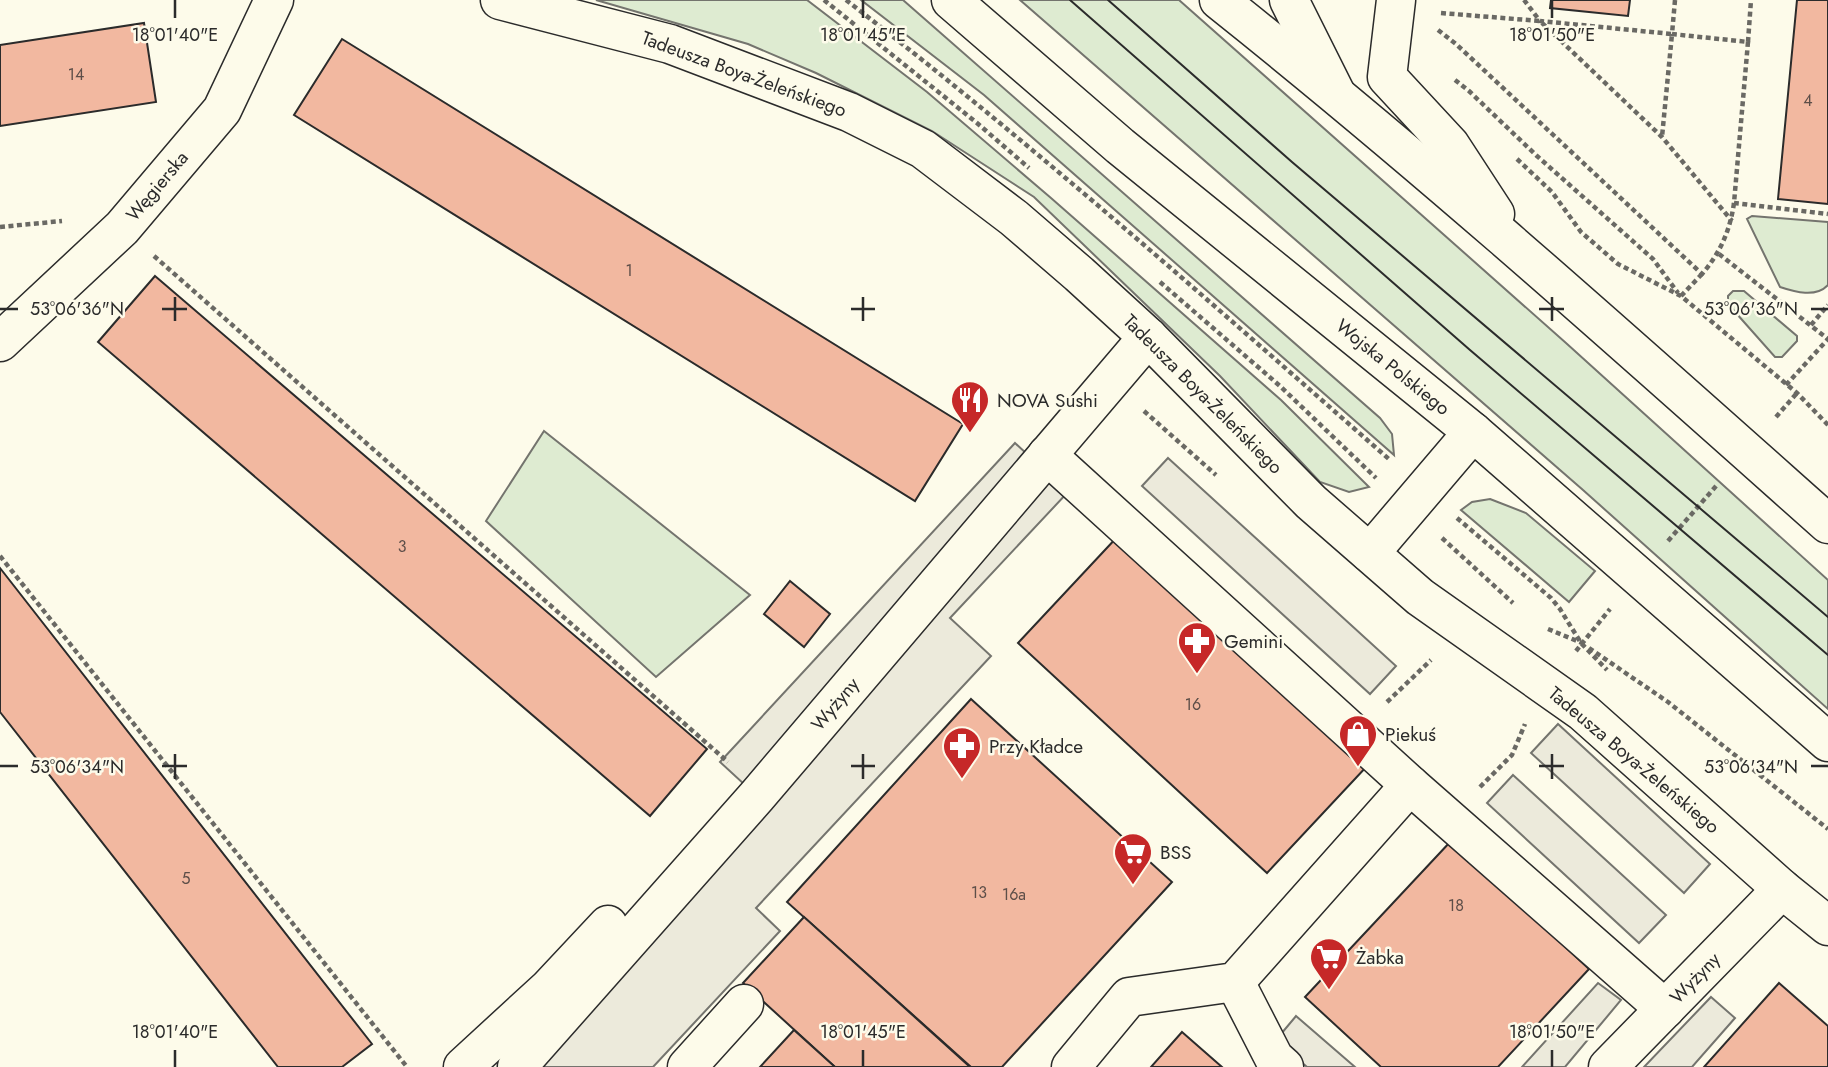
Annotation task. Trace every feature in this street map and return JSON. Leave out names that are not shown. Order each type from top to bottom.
[{"type":"street","name":"Węgierska","points":[[0,342],[122,228],[222,110],[274,0]]},
{"type":"street","name":"Tadeusza Boya-Żeleńskiego","points":[[500,0],[670,44],[849,112],[923,149],[1014,218],[1148,337],[1311,502],[1420,597],[1583,712],[1782,889],[1828,926]]},
{"type":"street","name":"Wojska Polskiego","points":[[951,0],[1120,146],[1473,432],[1828,742]]},
{"type":"street","points":[[1219,0],[1335,92],[1517,248],[1828,524]]},
{"type":"street","points":[[1289,0],[1335,92]]},
{"type":"street","points":[[1396,0],[1387,77],[1450,145],[1517,248]]},
{"type":"street","name":"Wyżyny","points":[[517,1067],[757,796],[1148,337]]},
{"type":"street","points":[[1370,553],[1473,432]]},
{"type":"street","points":[[1047,455],[1410,785],[1665,1009]]},
{"type":"street","points":[[1071,1067],[1129,997],[1235,982],[1410,785]]},
{"type":"street","points":[[463,1067],[549,988],[670,859],[710,848]]},
{"type":"street","name":"Wyżyny","points":[[1608,1067],[1782,889]]},
{"type":"street","points":[[1235,982],[1274,1058],[1284,1067]]},
{"type":"street","points":[[687,1067],[744,1004]]},
{"type":"path","points":[[846,0],[971,98],[1160,257],[1551,598],[1581,643],[1668,702],[1828,829]]},
{"type":"path","points":[[1524,0],[1540,21],[1662,138],[1732,221]]},
{"type":"path","points":[[1662,138],[1675,0]]},
{"type":"path","points":[[1681,296],[1719,254],[1732,221],[1751,0]]},
{"type":"path","points":[[1433,15],[1445,11],[1748,42]]},
{"type":"path","points":[[1430,24],[1456,44],[1702,274]]},
{"type":"path","points":[[1448,75],[1469,90],[1537,156],[1653,258],[1681,296],[1797,393],[1828,425]]},
{"type":"path","points":[[1513,156],[1552,192],[1581,232],[1618,264],[1681,296]]},
{"type":"path","points":[[1734,203],[1828,214]]},
{"type":"path","points":[[0,227],[57,220],[70,223]]},
{"type":"path","points":[[122,228],[731,764]]},
{"type":"path","points":[[1719,254],[1828,339],[1786,385]]},
{"type":"path","points":[[1811,325],[1828,305]]},
{"type":"path","points":[[1110,381],[1222,480]]},
{"type":"path","points":[[1776,417],[1797,393]]},
{"type":"path","points":[[1674,534],[1705,498]]},
{"type":"path","points":[[0,556],[407,1067]]},
{"type":"path","points":[[1477,790],[1512,755],[1526,722],[1581,643],[1614,604]]},
{"type":"path","points":[[1383,707],[1432,659],[1422,651]]},
{"type":"green space","points":[[596,0],[807,0],[927,92],[1051,198],[1281,400],[1369,487],[1349,492],[1320,482],[1220,376],[1034,197],[932,131],[816,73],[748,44]]},
{"type":"green space","points":[[861,0],[903,0],[1380,418],[1392,434],[1394,455],[984,95]]},
{"type":"green space","points":[[1020,0],[1179,0],[1566,343],[1828,580],[1828,709],[1583,490]]},
{"type":"green space","points":[[1752,216],[1828,222],[1828,285],[1811,293],[1780,287],[1747,219]]},
{"type":"green space","points":[[1733,291],[1744,291],[1797,336],[1797,341],[1782,357],[1775,357],[1728,304],[1728,296]]},
{"type":"green space","points":[[544,431],[750,595],[656,677],[486,521]]},
{"type":"green space","points":[[1490,499],[1526,513],[1595,571],[1569,602],[1461,510],[1472,502]]},
{"type":"shaded area","points":[[1015,443],[1068,492],[950,618],[991,656],[756,908],[780,931],[653,1067],[508,1067],[757,796],[720,762]]},
{"type":"shaded area","points":[[1168,458],[1396,666],[1370,694],[1142,486]]},
{"type":"shaded area","points":[[1558,724],[1710,864],[1684,893],[1531,753]]},
{"type":"shaded area","points":[[1513,775],[1666,915],[1639,943],[1487,803]]},
{"type":"shaded area","points":[[1598,983],[1621,1000],[1565,1067],[1522,1067]]},
{"type":"shaded area","points":[[1711,997],[1735,1018],[1692,1067],[1644,1067]]},
{"type":"shaded area","points":[[1296,1016],[1355,1067],[1307,1067],[1276,1040]]},
{"type":"building","points":[[1551,0],[1630,0],[1628,16],[1550,8]]},
{"type":"building","points":[[1797,0],[1828,0],[1828,204],[1778,199]]},
{"type":"building","points":[[144,23],[156,102],[0,126],[0,45]]},
{"type":"building","points":[[342,39],[963,424],[915,501],[294,115]]},
{"type":"building","points":[[155,276],[707,749],[650,816],[98,342]]},
{"type":"building","points":[[1119,535],[1368,765],[1267,873],[1018,643]]},
{"type":"building","points":[[0,568],[372,1044],[342,1067],[278,1067],[0,712]]},
{"type":"building","points":[[790,581],[830,614],[804,647],[764,614]]},
{"type":"building","points":[[971,699],[1172,882],[1002,1067],[971,1067],[787,902]]},
{"type":"building","points":[[1451,841],[1589,969],[1498,1067],[1381,1067],[1305,997]]},
{"type":"building","points":[[804,917],[970,1067],[835,1067],[743,983]]},
{"type":"building","points":[[1779,983],[1828,1026],[1828,1067],[1704,1067]]},
{"type":"building","points":[[794,1030],[835,1067],[760,1067]]},
{"type":"building","points":[[1182,1032],[1222,1067],[1151,1067]]},
{"type":"tram line","points":[[1070,0],[1470,350],[1828,655]]},
{"type":"tram line","points":[[1108,0],[1292,162],[1828,617]]},
{"type":"place","name":"NOVA Sushi","points":[[970,434]]},
{"type":"place","name":"Gemini","points":[[1197,675]]},
{"type":"place","name":"Piekuś","points":[[1358,768]]},
{"type":"place","name":"Przy Kładce","points":[[962,780]]},
{"type":"place","name":"BSS","points":[[1133,886]]},
{"type":"place","name":"Żabka","points":[[1329,991]]}]
